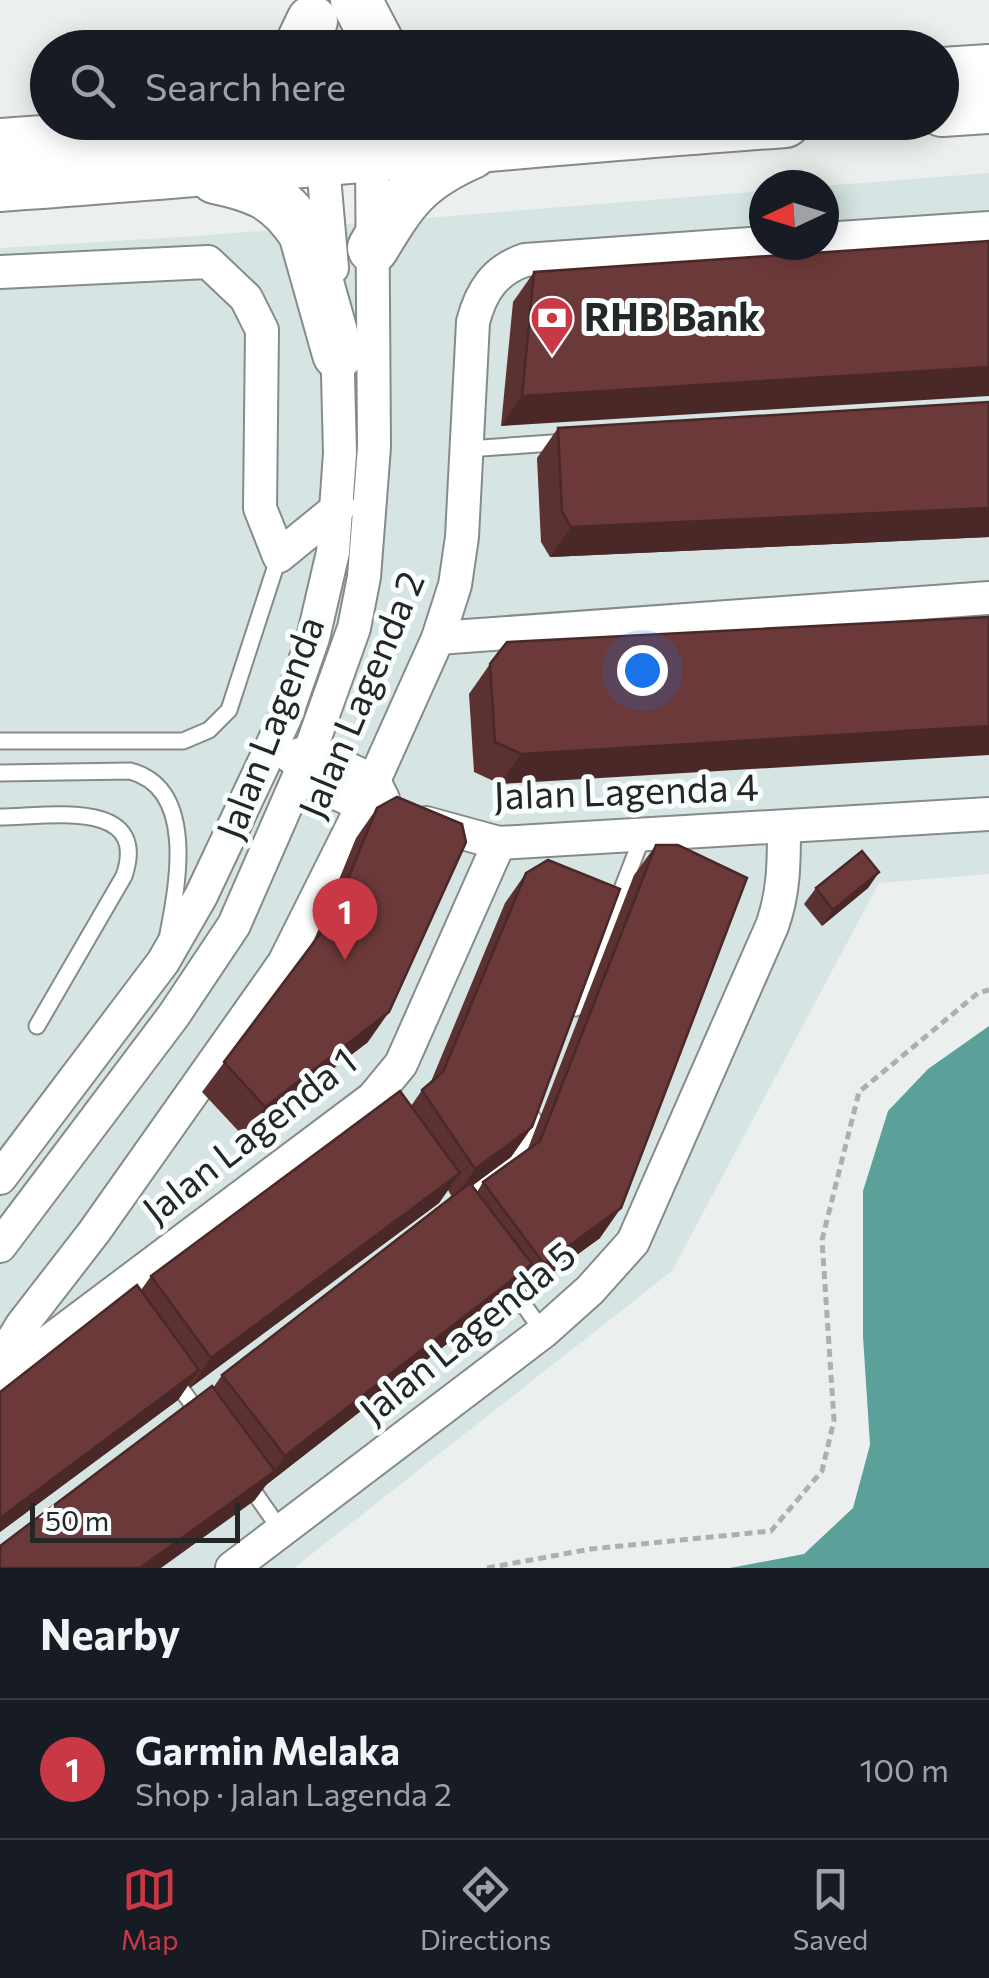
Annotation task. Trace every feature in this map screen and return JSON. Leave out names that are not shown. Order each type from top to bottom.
[{"type":"main road","points":[[959,72],[989,70]]},
{"type":"main road","points":[[959,111],[989,108]]},
{"type":"main road","points":[[0,144],[240,140]]},
{"type":"main road","points":[[370,140],[495,144],[548,140]]},
{"type":"main road","points":[[0,186],[195,143]]},
{"type":"main road","points":[[195,143],[242,184],[282,203],[294,217],[304,232],[338,354]]},
{"type":"main road","points":[[372,248],[414,187],[441,166],[495,144]]},
{"type":"street","name":"Jalan Lagenda","points":[[0,1178],[163,962],[201,896],[258,778],[285,718],[313,638],[338,506],[338,354],[317,140]]},
{"type":"street","name":"Jalan Lagenda","points":[[0,1246],[205,972],[253,886],[354,628],[364,577],[374,448],[370,140]]},
{"type":"street","points":[[839,238],[989,228]]},
{"type":"street","name":"Jalan Lagenda 2","points":[[4,1375],[11,1342],[284,964],[373,795],[438,638],[455,585],[462,537],[474,322],[478,303],[490,283],[506,266],[526,260],[749,245]]},
{"type":"street","points":[[0,272],[208,262],[246,298],[262,330],[260,508],[279,556],[338,506]]},
{"type":"street","points":[[438,638],[989,598]]},
{"type":"street","points":[[258,778],[300,761],[285,718]]},
{"type":"street","name":"Jalan Lagenda 4","points":[[300,761],[425,823],[499,843],[989,814]]},
{"type":"street","name":"Jalan Lagenda 5","points":[[232,1568],[543,1332],[590,1290],[633,1242],[772,926],[784,875],[784,826]]},
{"type":"street","name":"Jalan Lagenda 1","points":[[4,1375],[119,1301],[379,1106],[499,843]]},
{"type":"street","points":[[94,1232],[99,1262],[119,1301]]},
{"type":"lane","points":[[468,449],[584,441]]},
{"type":"lane","points":[[0,741],[184,741],[209,730],[229,710],[279,556]]},
{"type":"lane","points":[[0,773],[130,771],[148,776],[162,787],[170,805],[179,876],[163,962]]},
{"type":"lane","points":[[0,817],[92,816],[114,823],[124,832],[128,844],[124,876],[37,1026]]},
{"type":"lane","points":[[572,1017],[643,834]]},
{"type":"lane","points":[[438,1217],[515,1162],[536,1108]]},
{"type":"lane","points":[[442,1190],[464,1221]]},
{"type":"lane","points":[[487,1253],[543,1332]]},
{"type":"lane","points":[[158,1356],[214,1436]]},
{"type":"lane","points":[[176,1416],[207,1392]]},
{"type":"lane","points":[[237,1468],[282,1532]]},
{"type":"path","points":[[487,1568],[591,1549],[772,1531],[822,1471],[834,1420],[822,1240],[859,1092],[978,994],[989,990]]},
{"type":"shaded area","points":[[989,173],[989,874],[879,883],[672,1271],[294,1568],[0,1568],[0,248],[749,192],[749,260],[839,260],[839,185]]},
{"type":"water","points":[[989,1026],[989,1568],[730,1568],[804,1554],[853,1508],[870,1445],[863,1336],[863,1191],[888,1111],[928,1069]]},
{"type":"building","points":[[989,241],[989,367],[522,396],[534,272],[749,257],[839,260],[839,251]]},
{"type":"building","points":[[989,402],[989,508],[571,527],[562,512],[558,428]]},
{"type":"building","points":[[989,617],[989,726],[521,754],[495,742],[490,664],[507,642]]},
{"type":"building","points":[[397,797],[462,824],[466,842],[389,1012],[265,1107],[224,1062],[332,918],[377,808]]},
{"type":"building","points":[[656,845],[678,845],[747,878],[621,1208],[544,1264],[483,1182],[540,1141]]},
{"type":"building","points":[[862,851],[879,872],[833,910],[816,888]]},
{"type":"building","points":[[548,860],[620,889],[532,1127],[475,1169],[422,1090],[443,1072],[526,873]]},
{"type":"building","points":[[400,1091],[460,1173],[211,1358],[151,1276]]},
{"type":"building","points":[[470,1183],[532,1264],[285,1456],[222,1375]]},
{"type":"building","points":[[137,1285],[199,1370],[0,1518],[0,1392]]},
{"type":"building","points":[[212,1386],[275,1471],[140,1568],[0,1568],[0,1546]]},
{"type":"place","name":"RHB Bank","points":[[552,356]]},
{"type":"place","name":"Garmin Melaka","points":[[345,960]]}]
